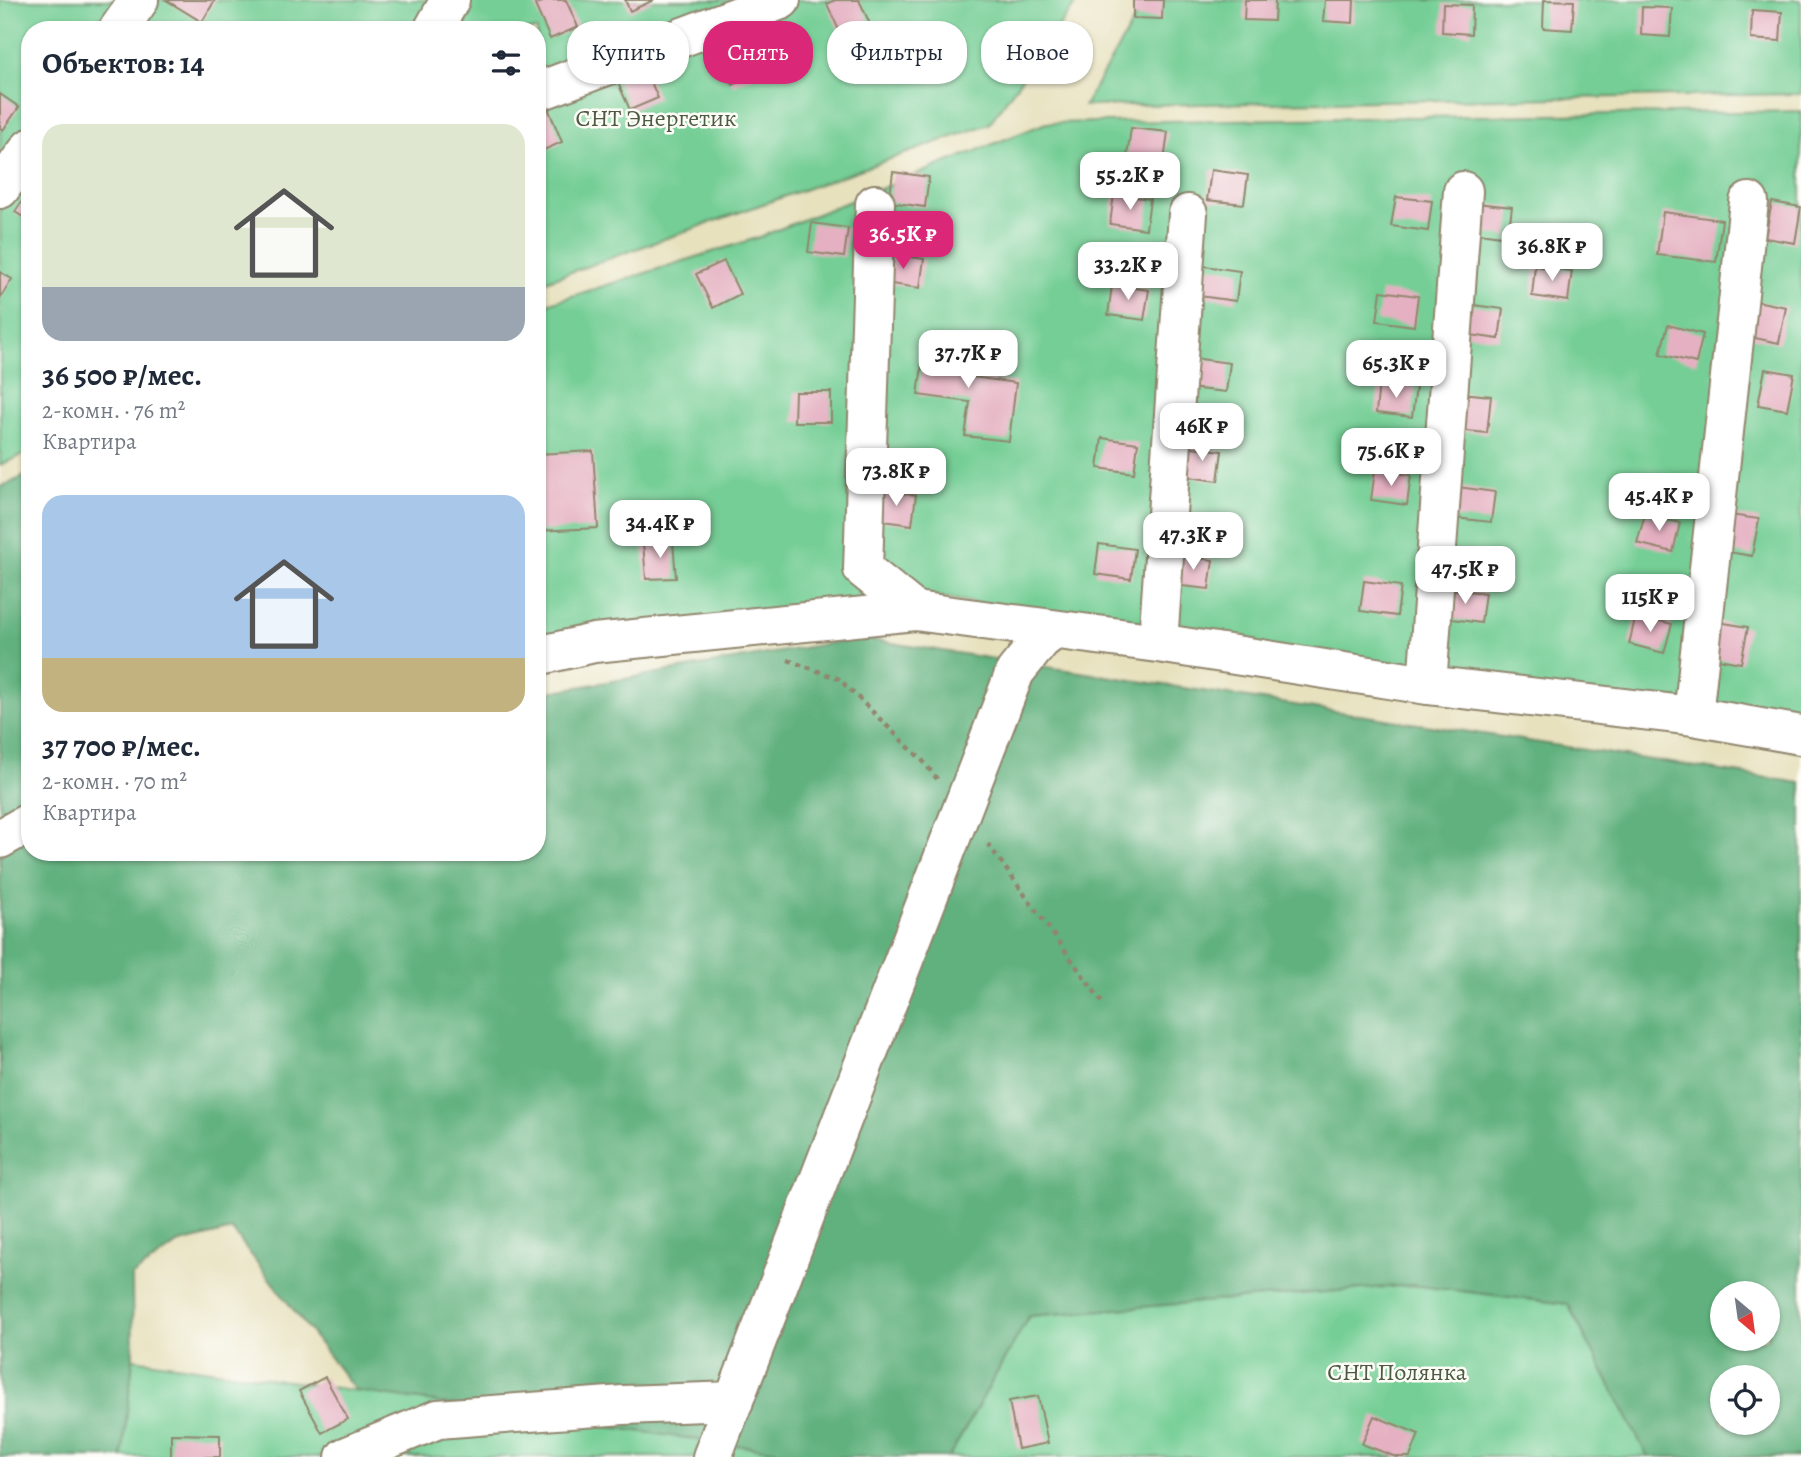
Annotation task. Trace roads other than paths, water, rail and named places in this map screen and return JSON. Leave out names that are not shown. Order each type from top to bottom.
[{"type":"street","points":[[124,21],[139,0]]},
{"type":"street","points":[[438,21],[450,0]]},
{"type":"street","points":[[546,89],[780,0]]},
{"type":"street","points":[[0,189],[21,160]]},
{"type":"street","points":[[1427,684],[1463,191]]},
{"type":"street","points":[[1693,716],[1749,202]]},
{"type":"street","points":[[875,204],[863,569],[915,611]]},
{"type":"street","points":[[1158,643],[1188,214]]},
{"type":"street","points":[[546,654],[594,643],[915,611],[1158,643],[1427,684],[1693,716],[1801,735]]},
{"type":"street","points":[[712,1457],[1015,671],[1041,640],[1054,630]]},
{"type":"street","points":[[0,839],[21,827]]},
{"type":"street","points":[[345,1457],[438,1419],[623,1405],[734,1401]]},
{"type":"park label","name":"СНТ Энергетик","points":[[656,118]]},
{"type":"park label","name":"СНТ Полянка","points":[[1397,1372]]}]
